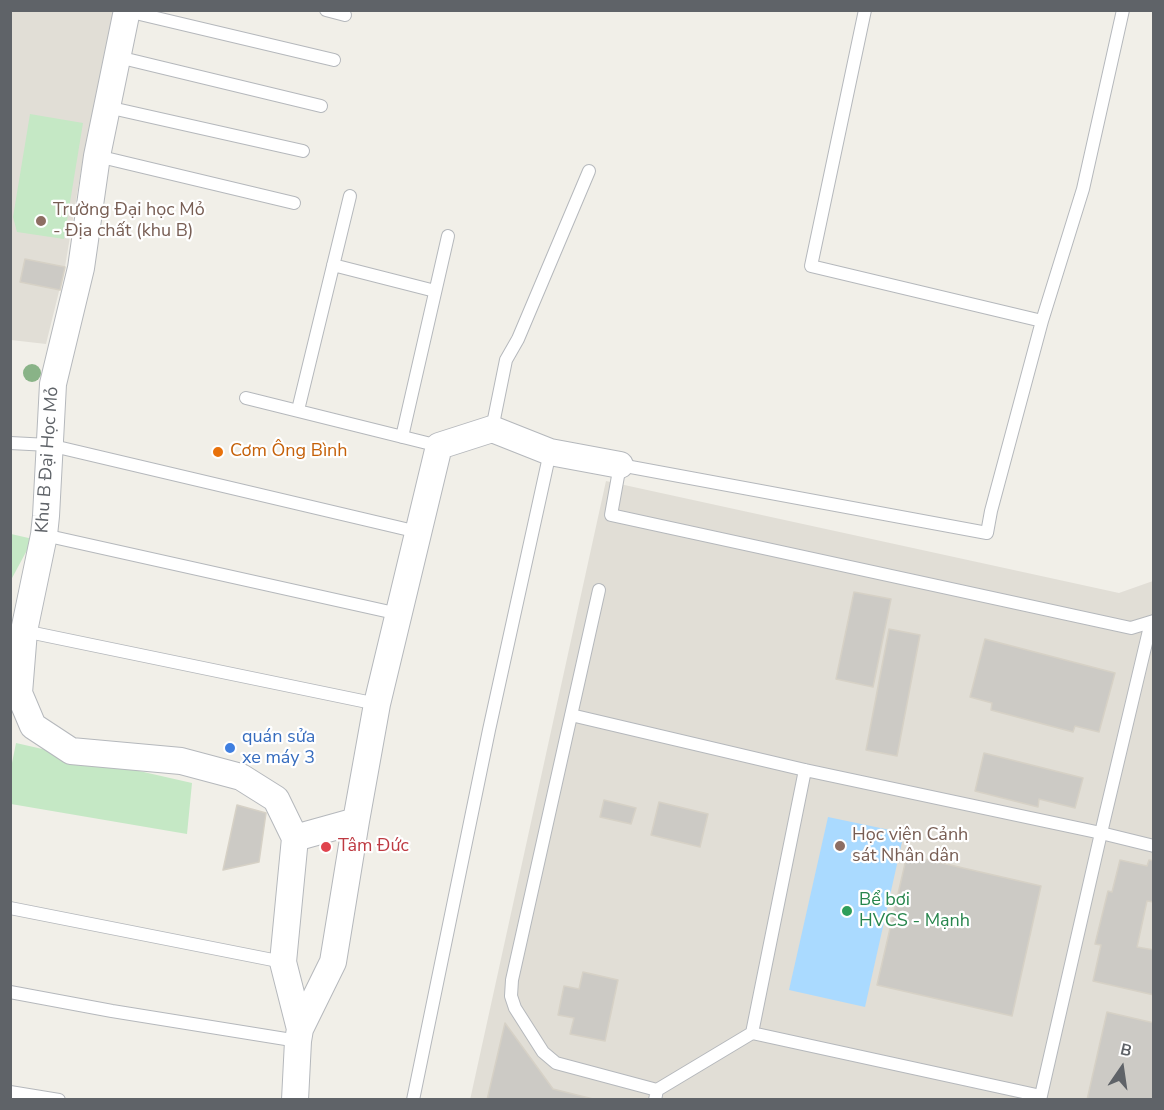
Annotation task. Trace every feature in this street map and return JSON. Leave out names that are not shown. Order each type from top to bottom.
[{"type":"street","name":"Khu B Đại Học Mỏ","points":[[127,10],[97,156],[81,268],[53,384],[44,536],[24,631],[18,693],[33,726],[71,751],[181,761],[241,777],[276,799],[295,838]]},
{"type":"street","points":[[299,1035],[333,962],[377,704],[439,446],[492,429],[550,452],[620,465]]},
{"type":"street","points":[[294,1100],[299,1035],[283,962],[295,838],[356,821]]},
{"type":"lane","points":[[127,10],[334,60]]},
{"type":"lane","points":[[326,10],[345,15]]},
{"type":"lane","points":[[865,10],[811,266],[1042,321]]},
{"type":"lane","points":[[1123,10],[1083,189],[1042,321],[987,533],[620,465],[611,514],[1131,628],[1152,621]]},
{"type":"lane","points":[[118,57],[321,106]]},
{"type":"lane","points":[[107,107],[303,151]]},
{"type":"lane","points":[[97,156],[294,204]]},
{"type":"lane","points":[[492,429],[506,360],[518,339],[589,171]]},
{"type":"lane","points":[[298,410],[350,196]]},
{"type":"lane","points":[[402,437],[448,236]]},
{"type":"lane","points":[[333,265],[435,291]]},
{"type":"lane","points":[[246,398],[439,446]]},
{"type":"lane","points":[[10,444],[49,445],[418,532]]},
{"type":"lane","points":[[413,1100],[489,730],[550,452]]},
{"type":"lane","points":[[44,536],[399,614]]},
{"type":"lane","points":[[599,590],[512,980],[511,996],[515,1008],[543,1052],[556,1063],[656,1095],[752,1033],[1041,1098],[1152,621]]},
{"type":"lane","points":[[24,631],[377,704]]},
{"type":"lane","points":[[571,715],[805,770],[1154,846]]},
{"type":"lane","points":[[752,1033],[805,770]]},
{"type":"lane","points":[[10,908],[283,962]]},
{"type":"lane","points":[[10,992],[112,1011],[299,1035]]},
{"type":"lane","points":[[10,1092],[59,1100]]},
{"type":"shaded area","name":"Trường Đại học Mỏ - Địa chất (khu B)","points":[[11,11],[116,11],[80,176],[65,267],[46,344],[11,340]]},
{"type":"shaded area","name":"Học viện Cảnh sát Nhân dân","points":[[606,481],[1119,593],[1153,581],[1153,1099],[470,1100]]},
{"type":"green space","points":[[30,114],[83,123],[64,239],[17,232],[13,217]]},
{"type":"green space","points":[[11,534],[33,539],[11,580]]},
{"type":"green space","points":[[16,743],[192,783],[187,834],[11,804],[11,768]]},
{"type":"water","name":"Bể bơi HVCS - Mạnh","points":[[828,817],[904,833],[865,1007],[789,990]]},
{"type":"building","points":[[25,259],[65,267],[60,290],[20,282]]},
{"type":"building","points":[[854,592],[891,599],[873,687],[836,679]]},
{"type":"building","points":[[889,629],[920,635],[897,756],[866,750]]},
{"type":"building","points":[[985,639],[1115,673],[1099,732],[1075,726],[1073,732],[991,710],[992,703],[970,697]]},
{"type":"building","points":[[984,753],[1083,778],[1075,808],[1039,799],[1038,807],[975,791]]},
{"type":"building","points":[[604,800],[636,808],[631,824],[600,817]]},
{"type":"building","points":[[659,802],[708,814],[700,847],[651,835]]},
{"type":"building","points":[[237,805],[266,813],[259,862],[223,870]]},
{"type":"building","points":[[907,855],[1041,886],[1012,1016],[877,985]]},
{"type":"building","points":[[1120,860],[1147,866],[1149,860],[1154,861],[1154,902],[1147,901],[1137,947],[1154,950],[1154,995],[1093,981],[1101,945],[1095,944],[1108,891],[1112,892]]},
{"type":"building","points":[[583,972],[618,980],[605,1041],[570,1034],[574,1018],[558,1015],[564,986],[579,989]]},
{"type":"building","points":[[1107,1012],[1154,1023],[1153,1100],[1087,1100]]},
{"type":"building","points":[[505,1023],[553,1089],[597,1100],[487,1100]]},
{"type":"place","name":"Trường Đại học Mỏ - Địa chất (khu B)","points":[[41,221]]},
{"type":"place","name":"Cơm Ông Bình","points":[[218,452]]},
{"type":"place","name":"quán sửa xe máy 3","points":[[230,748]]},
{"type":"place","name":"Học viện Cảnh sát Nhân dân","points":[[840,846]]},
{"type":"place","name":"Tâm Đức","points":[[326,847]]},
{"type":"place","name":"Bể bơi HVCS - Mạnh","points":[[847,911]]}]
